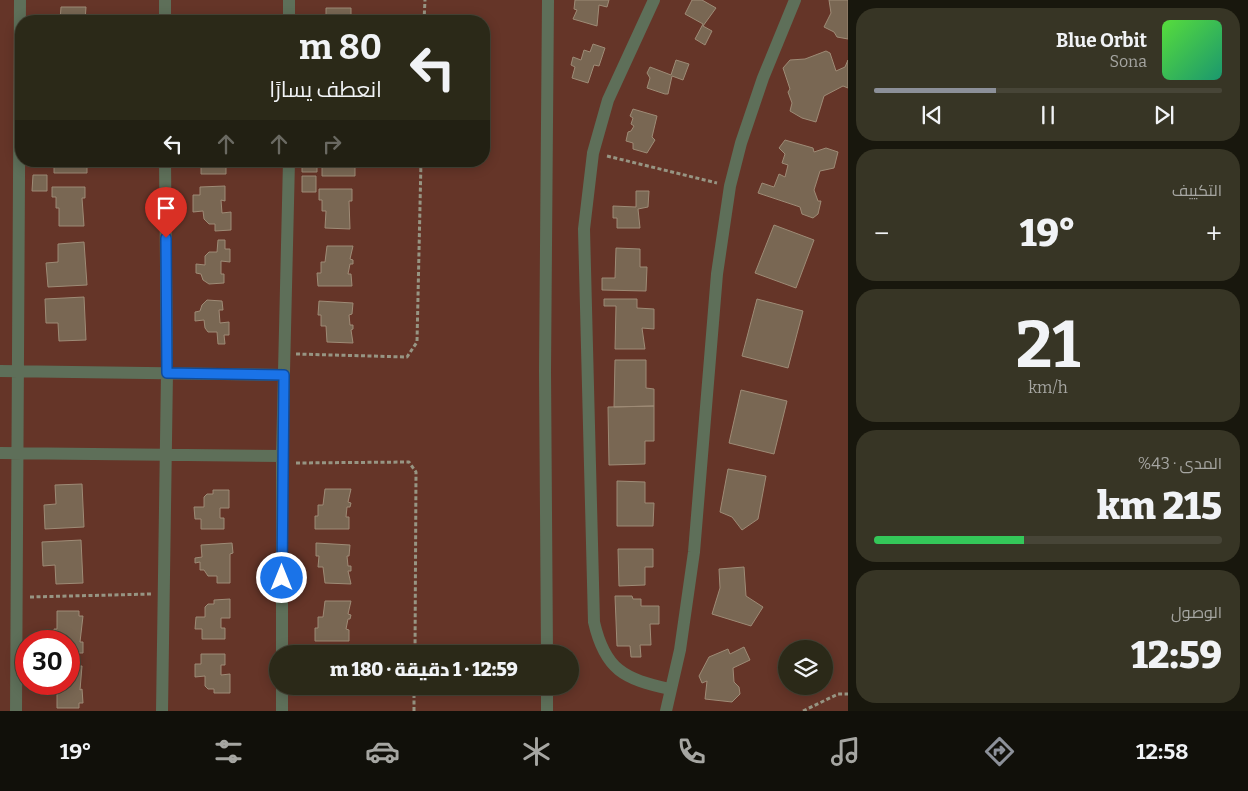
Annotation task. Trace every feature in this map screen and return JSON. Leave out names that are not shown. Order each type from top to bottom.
[{"type":"street","points":[[20,0],[20,15]]},
{"type":"street","points":[[165,0],[165,15]]},
{"type":"street","points":[[289,0],[289,15]]},
{"type":"street","points":[[547,645],[545,371],[548,0]]},
{"type":"street","points":[[654,0],[617,77],[605,109],[593,153],[584,229],[594,622],[599,645],[610,661],[626,674],[648,684],[670,689]]},
{"type":"street","points":[[666,711],[680,650],[694,552],[717,274],[730,186],[741,143],[762,78],[795,0]]},
{"type":"street","points":[[16,711],[19,167]]},
{"type":"street","points":[[162,711],[167,373],[165,167]]},
{"type":"street","points":[[282,645],[284,354],[288,167]]},
{"type":"street","points":[[0,371],[284,375]]},
{"type":"street","points":[[0,453],[165,453],[283,460]]},
{"type":"street","points":[[282,695],[282,711]]},
{"type":"street","points":[[547,695],[547,711]]},
{"type":"path","points":[[424,15],[425,0]]},
{"type":"path","points":[[593,153],[730,186]]},
{"type":"path","points":[[284,354],[407,357],[417,342],[421,167]]},
{"type":"path","points":[[283,460],[409,462],[416,472],[415,645]]},
{"type":"path","points":[[17,597],[164,594]]},
{"type":"path","points":[[803,711],[838,694],[848,694]]},
{"type":"path","points":[[414,695],[414,711]]},
{"type":"shaded area","points":[[0,0],[848,0],[848,711],[0,711]]},
{"type":"building","points":[[575,0],[609,0],[607,7],[599,5],[597,26],[573,19],[577,10],[574,9]]},
{"type":"building","points":[[692,0],[702,0],[716,8],[703,26],[712,31],[705,45],[695,39],[703,24],[685,14]]},
{"type":"building","points":[[829,0],[848,0],[848,39],[837,37],[834,32],[824,27],[831,13]]},
{"type":"building","points":[[61,7],[86,7],[85,15],[60,15]]},
{"type":"building","points":[[326,8],[351,8],[351,15],[326,15]]},
{"type":"building","points":[[593,44],[605,48],[599,66],[594,65],[588,83],[572,78],[575,67],[571,65],[573,57],[581,60],[584,50],[590,52]]},
{"type":"building","points":[[826,51],[830,53],[836,71],[845,67],[848,60],[848,88],[843,86],[824,96],[816,122],[802,118],[790,111],[792,103],[788,92],[790,89],[783,68],[790,60],[805,59]]},
{"type":"building","points":[[676,60],[689,64],[683,80],[672,76],[668,94],[647,88],[650,78],[647,73],[650,67],[671,75]]},
{"type":"building","points":[[633,109],[657,116],[652,137],[655,140],[647,153],[633,149],[633,143],[626,141],[628,132],[634,126],[631,124],[633,118],[630,116]]},
{"type":"building","points":[[785,140],[813,148],[814,152],[826,148],[838,152],[834,168],[820,171],[814,190],[818,201],[821,201],[818,214],[813,218],[802,214],[800,207],[758,193],[762,183],[774,187],[779,174],[785,177],[788,165],[782,163],[785,154],[779,148]]},
{"type":"building","points":[[54,167],[87,167],[87,173],[54,173]]},
{"type":"building","points":[[201,167],[226,167],[226,174],[201,174]]},
{"type":"building","points":[[302,167],[317,167],[317,172],[302,172]]},
{"type":"building","points":[[322,167],[355,167],[355,176],[322,176]]},
{"type":"building","points":[[33,175],[47,175],[47,191],[32,191]]},
{"type":"building","points":[[302,176],[316,176],[316,192],[302,192]]},
{"type":"building","points":[[225,186],[225,201],[221,200],[222,213],[231,212],[231,230],[215,231],[215,224],[209,224],[204,219],[203,211],[193,212],[193,195],[200,195],[200,187]]},
{"type":"building","points":[[52,187],[85,187],[85,198],[82,198],[84,226],[59,226],[59,208],[56,208],[56,197],[52,197]]},
{"type":"building","points":[[319,189],[352,189],[352,201],[349,201],[350,229],[325,228],[326,211],[322,211]]},
{"type":"building","points":[[636,191],[649,191],[648,207],[638,209],[640,228],[617,228],[617,218],[613,218],[613,206],[636,207]]},
{"type":"building","points":[[774,225],[814,240],[796,288],[755,273]]},
{"type":"building","points":[[218,240],[225,240],[225,249],[230,249],[230,262],[221,261],[221,274],[224,274],[224,283],[209,284],[203,280],[201,274],[196,273],[196,264],[205,265],[205,256],[209,252],[217,252]]},
{"type":"building","points":[[84,242],[87,285],[48,287],[46,263],[58,262],[58,244]]},
{"type":"building","points":[[327,246],[353,246],[350,259],[353,260],[353,264],[350,264],[348,274],[351,274],[352,286],[318,286],[317,273],[321,273],[321,262],[325,262]]},
{"type":"building","points":[[616,248],[640,249],[640,267],[647,267],[646,291],[602,290],[602,278],[615,278]]},
{"type":"building","points":[[84,297],[86,340],[59,341],[58,323],[46,323],[45,299]]},
{"type":"building","points":[[604,299],[637,299],[637,308],[654,309],[654,329],[642,328],[645,349],[615,349],[616,306],[604,306]]},
{"type":"building","points":[[757,299],[803,311],[788,368],[742,356]]},
{"type":"building","points":[[207,300],[222,301],[223,310],[219,310],[220,323],[229,322],[229,335],[224,335],[225,344],[218,344],[217,332],[208,332],[205,328],[204,320],[195,321],[195,312],[200,311],[202,305]]},
{"type":"building","points":[[319,301],[353,303],[352,314],[349,315],[350,325],[353,325],[351,330],[353,343],[327,342],[326,326],[321,326],[321,315],[318,315]]},
{"type":"building","points":[[615,360],[646,360],[646,388],[654,389],[654,406],[614,407]]},
{"type":"building","points":[[741,390],[787,401],[774,454],[729,443]]},
{"type":"building","points":[[654,406],[654,441],[645,441],[645,464],[609,465],[608,407]]},
{"type":"building","points":[[728,469],[766,476],[758,519],[742,530],[732,517],[720,512]]},
{"type":"building","points":[[617,481],[645,482],[645,503],[654,503],[653,526],[617,526]]},
{"type":"building","points":[[82,484],[84,527],[45,529],[44,505],[56,504],[55,485]]},
{"type":"building","points":[[325,489],[351,489],[348,502],[351,503],[350,507],[347,507],[346,517],[349,517],[349,529],[315,529],[315,516],[318,516],[318,505],[323,505]]},
{"type":"building","points":[[213,490],[229,490],[229,508],[220,508],[220,518],[224,518],[224,529],[201,529],[201,519],[195,519],[194,507],[204,507],[204,497],[207,494],[213,494]]},
{"type":"building","points":[[81,540],[83,583],[56,584],[55,565],[43,566],[42,542]]},
{"type":"building","points":[[232,543],[230,583],[217,583],[217,576],[208,576],[204,570],[200,570],[200,562],[195,563],[195,558],[202,557],[201,545]]},
{"type":"building","points":[[316,543],[350,545],[349,556],[347,556],[348,566],[351,566],[351,571],[348,571],[351,584],[325,583],[323,567],[318,567],[319,556],[316,556]]},
{"type":"building","points":[[618,549],[653,549],[653,567],[645,567],[645,585],[619,586]]},
{"type":"building","points":[[744,567],[746,596],[763,607],[751,626],[712,614],[720,588],[719,569]]},
{"type":"building","points":[[615,596],[632,596],[633,599],[641,599],[641,606],[659,606],[659,624],[650,624],[651,645],[640,645],[641,657],[631,657],[630,646],[617,646]]},
{"type":"building","points":[[230,599],[230,618],[221,618],[221,628],[225,628],[225,639],[202,639],[202,629],[195,629],[196,617],[205,617],[205,607],[208,604],[214,604],[214,600]]},
{"type":"building","points":[[325,601],[351,601],[348,614],[351,615],[346,629],[349,630],[349,641],[315,641],[315,628],[318,628],[318,617],[323,617]]},
{"type":"building","points":[[57,611],[79,611],[79,616],[83,616],[80,642],[80,630],[54,630],[57,629]]},
{"type":"building","points":[[80,642],[83,642],[83,653],[80,653]]},
{"type":"building","points":[[744,647],[750,660],[733,668],[734,682],[739,687],[740,694],[732,702],[705,699],[707,681],[702,683],[699,676],[709,657],[728,649],[730,654]]},
{"type":"building","points":[[201,654],[225,654],[225,665],[221,665],[221,675],[230,674],[230,693],[214,693],[214,689],[208,689],[205,686],[205,676],[195,677],[195,664],[201,664]]},
{"type":"building","points":[[80,666],[82,666],[80,690]]},
{"type":"building","points":[[82,689],[83,703],[79,703],[79,708],[57,708],[57,695],[80,695],[80,690]]},
{"type":"route","points":[[166,238],[167,373],[284,375],[282,578]]}]
